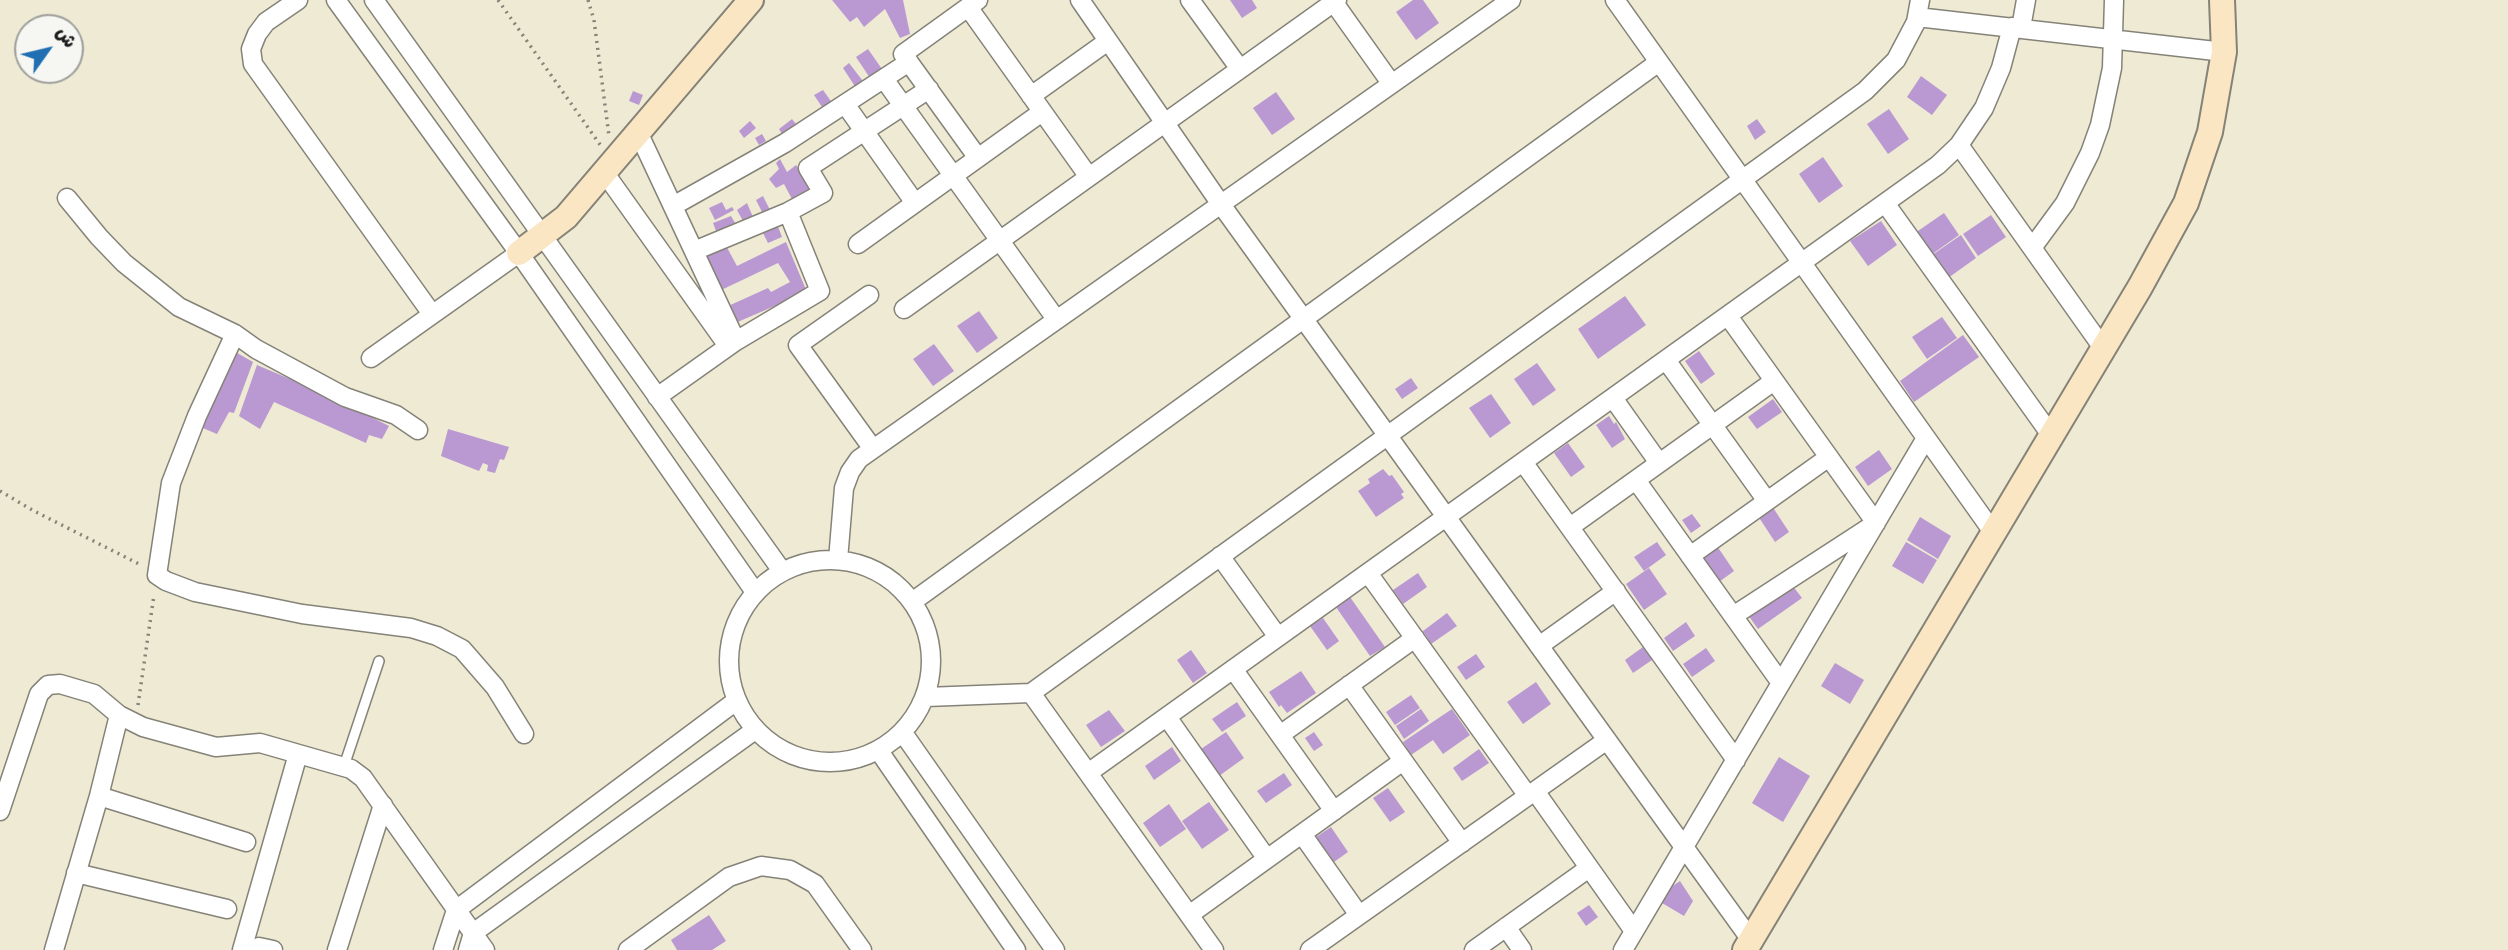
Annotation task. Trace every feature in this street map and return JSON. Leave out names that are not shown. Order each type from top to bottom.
[{"type":"street","points":[[298,0],[266,22],[257,34],[251,49],[253,64],[432,314]]},
{"type":"street","points":[[336,0],[519,253],[755,593]]},
{"type":"street","points":[[374,0],[782,571]]},
{"type":"street","points":[[371,358],[542,237],[566,216],[751,0]]},
{"type":"street","points":[[1080,0],[1220,203],[1685,847],[1748,945],[2103,348],[2186,203],[2210,132],[2224,52],[2222,0]]},
{"type":"street","points":[[838,560],[844,488],[849,472],[859,458],[1511,0]]},
{"type":"street","points":[[1615,0],[1993,532]]},
{"type":"street","points":[[1088,773],[1938,165],[1959,145],[1994,88],[2026,0]]},
{"type":"street","points":[[2032,248],[2065,203],[2090,153],[2107,97],[2114,39],[2114,0]]},
{"type":"street","points":[[1194,1],[1240,69]]},
{"type":"street","points":[[904,309],[1334,1],[1391,83]]},
{"type":"street","points":[[978,158],[903,54],[973,4],[1031,96],[1089,177]]},
{"type":"street","points":[[926,697],[1031,693],[1865,91],[1896,61],[1919,8],[2017,28],[2224,52]]},
{"type":"street","points":[[1031,96],[1108,41]]},
{"type":"street","points":[[673,206],[785,143],[909,62]]},
{"type":"street","points":[[912,602],[1659,62]]},
{"type":"street","points":[[884,79],[1056,319]]},
{"type":"street","points":[[694,251],[788,212],[823,192],[808,168],[929,89]]},
{"type":"street","points":[[845,104],[915,203]]},
{"type":"street","points":[[858,244],[1042,112]]},
{"type":"street","points":[[638,132],[694,251],[732,344]]},
{"type":"street","points":[[1959,145],[2103,348]]},
{"type":"street","points":[[608,167],[732,344]]},
{"type":"street","points":[[67,198],[99,237],[147,283],[179,307],[235,334],[256,349],[345,397],[396,415],[418,430]]},
{"type":"street","points":[[1885,203],[2051,435]]},
{"type":"street","points":[[657,397],[732,344],[820,291],[788,212]]},
{"type":"street","points":[[869,295],[799,345],[873,449]]},
{"type":"street","points":[[1728,316],[1876,523]]},
{"type":"street","points":[[235,334],[197,415],[171,483],[157,575],[166,582],[195,592],[302,614],[411,628],[438,636],[461,649],[495,687],[524,734]]},
{"type":"street","points":[[1667,360],[1767,501]]},
{"type":"street","points":[[1570,527],[1774,381]]},
{"type":"street","points":[[1613,398],[1659,463]]},
{"type":"street","points":[[1623,950],[1926,438]]},
{"type":"street","points":[[1690,556],[1829,457]]},
{"type":"street","points":[[1524,462],[1736,760]]},
{"type":"street","points":[[1636,480],[1781,683]]},
{"type":"street","points":[[1733,616],[1876,523]]},
{"type":"street","points":[[1220,556],[1278,637]]},
{"type":"street","points":[[838,560],[860,564],[889,579],[912,602],[929,642],[932,664],[926,697],[916,716],[902,733],[879,751],[847,762],[813,762],[781,751],[755,730],[736,701],[729,673],[730,644],[739,616],[755,593],[782,571],[804,563],[838,560]]},
{"type":"street","points":[[1368,573],[1634,931]]},
{"type":"street","points":[[1539,646],[1616,591]]},
{"type":"street","points":[[1280,734],[1415,638]]},
{"type":"street","points":[[1233,669],[1334,811]]},
{"type":"street","points":[[0,811],[43,689],[54,683],[88,692],[127,719],[216,747],[253,743],[344,766],[363,778],[456,910],[471,942],[485,950]]},
{"type":"street","points":[[1349,685],[1462,843]]},
{"type":"street","points":[[1031,693],[1214,950]]},
{"type":"street","points":[[443,950],[456,910],[736,701]]},
{"type":"street","points":[[1167,717],[1267,859]]},
{"type":"street","points":[[54,950],[99,796],[127,719]]},
{"type":"street","points":[[471,942],[755,730]]},
{"type":"street","points":[[902,733],[1055,950]]},
{"type":"street","points":[[1320,947],[1360,915],[1607,740]]},
{"type":"street","points":[[879,751],[1017,950]]},
{"type":"street","points":[[258,949],[298,754]]},
{"type":"street","points":[[1189,915],[1404,761]]},
{"type":"street","points":[[99,796],[246,842]]},
{"type":"street","points":[[337,950],[383,806]]},
{"type":"street","points":[[1302,834],[1360,915]]},
{"type":"street","points":[[628,950],[729,877],[761,866],[790,870],[816,884],[862,950]]},
{"type":"street","points":[[1474,950],[1589,867]]},
{"type":"street","points":[[76,873],[227,909]]},
{"type":"street","points":[[1506,928],[1522,950]]},
{"type":"lane","points":[[344,766],[379,661]]},
{"type":"path","points":[[498,0],[608,167]]},
{"type":"path","points":[[587,0],[594,20],[608,167]]},
{"type":"path","points":[[0,491],[157,575],[127,719]]},
{"type":"building","points":[[832,0],[903,0],[910,34],[900,38],[885,9],[864,27],[857,17],[850,22]]},
{"type":"building","points":[[1230,0],[1252,0],[1257,8],[1242,18]]},
{"type":"building","points":[[1413,0],[1423,0],[1439,23],[1416,40],[1396,12]]},
{"type":"building","points":[[868,49],[884,72],[872,81],[856,57]]},
{"type":"building","points":[[849,63],[866,85],[858,91],[843,68]]},
{"type":"building","points":[[1921,76],[1947,95],[1932,115],[1907,97]]},
{"type":"building","points":[[823,90],[833,104],[824,110],[814,95]]},
{"type":"building","points":[[633,91],[643,95],[639,105],[629,101]]},
{"type":"building","points":[[1276,92],[1295,119],[1272,135],[1253,108]]},
{"type":"building","points":[[1889,109],[1909,139],[1888,154],[1867,124]]},
{"type":"building","points":[[792,119],[796,124],[788,129],[791,135],[785,139],[779,129]]},
{"type":"building","points":[[1757,119],[1766,132],[1755,140],[1747,126]]},
{"type":"building","points":[[750,121],[756,128],[744,138],[739,131]]},
{"type":"building","points":[[762,134],[766,141],[759,145],[755,138]]},
{"type":"building","points":[[1823,157],[1843,186],[1819,203],[1799,174]]},
{"type":"building","points":[[780,159],[787,172],[796,165],[813,190],[793,201],[784,184],[776,188],[769,179],[779,169],[776,163]]},
{"type":"building","points":[[763,196],[770,210],[763,214],[756,200]]},
{"type":"building","points":[[722,202],[726,210],[732,207],[734,210],[715,220],[709,208]]},
{"type":"building","points":[[747,203],[753,217],[744,223],[737,210]]},
{"type":"building","points":[[1944,213],[1959,235],[1931,255],[1915,233]]},
{"type":"building","points":[[1991,215],[2006,237],[1978,256],[1963,234]]},
{"type":"building","points":[[731,216],[738,228],[718,236],[713,223]]},
{"type":"building","points":[[1881,221],[1897,245],[1868,266],[1850,241]]},
{"type":"building","points":[[777,224],[782,237],[768,243],[762,231]]},
{"type":"building","points":[[1961,235],[1976,258],[1948,278],[1932,255]]},
{"type":"building","points":[[724,242],[737,266],[786,242],[807,292],[733,324],[726,307],[768,288],[771,292],[790,282],[778,263],[715,293],[699,253]]},
{"type":"building","points":[[1625,296],[1646,325],[1598,359],[1578,329]]},
{"type":"building","points":[[979,311],[998,338],[977,353],[957,326]]},
{"type":"building","points":[[1942,317],[1957,338],[1927,359],[1912,337]]},
{"type":"building","points":[[1963,335],[1979,357],[1914,402],[1900,381]]},
{"type":"building","points":[[934,344],[954,371],[933,386],[913,359]]},
{"type":"building","points":[[232,350],[253,362],[234,413],[229,412],[217,434],[198,426]]},
{"type":"building","points":[[1699,351],[1715,374],[1701,384],[1685,361]]},
{"type":"building","points":[[1537,363],[1556,390],[1533,406],[1514,379]]},
{"type":"building","points":[[257,365],[330,396],[389,426],[382,439],[369,435],[366,443],[274,402],[260,429],[239,416]]},
{"type":"building","points":[[1411,378],[1418,388],[1402,399],[1395,389]]},
{"type":"building","points":[[1491,394],[1511,423],[1490,438],[1469,408]]},
{"type":"building","points":[[1773,399],[1782,412],[1757,429],[1748,417]]},
{"type":"building","points":[[1609,416],[1614,424],[1616,422],[1625,439],[1612,448],[1596,425]]},
{"type":"building","points":[[448,429],[509,447],[504,460],[500,459],[495,473],[487,471],[488,465],[483,463],[479,471],[441,456]]},
{"type":"building","points":[[1568,443],[1585,467],[1571,477],[1554,453]]},
{"type":"building","points":[[1879,450],[1892,469],[1868,486],[1855,467]]},
{"type":"building","points":[[1383,469],[1389,476],[1392,475],[1404,492],[1401,494],[1404,498],[1376,517],[1358,491],[1370,483],[1368,479]]},
{"type":"building","points":[[1772,506],[1789,532],[1775,542],[1758,516]]},
{"type":"building","points":[[1692,514],[1701,526],[1691,533],[1682,520]]},
{"type":"building","points":[[1920,517],[1951,536],[1938,559],[1907,540]]},
{"type":"building","points":[[1657,542],[1666,555],[1644,571],[1634,557]]},
{"type":"building","points":[[1906,542],[1937,560],[1923,584],[1892,566]]},
{"type":"building","points":[[1717,546],[1734,571],[1719,582],[1703,559]]},
{"type":"building","points":[[1649,568],[1667,594],[1644,610],[1626,584]]},
{"type":"building","points":[[1418,573],[1427,587],[1403,604],[1393,590]]},
{"type":"building","points":[[1792,585],[1802,598],[1758,629],[1748,615]]},
{"type":"building","points":[[1350,597],[1385,647],[1370,656],[1336,607]]},
{"type":"building","points":[[1447,613],[1457,626],[1431,644],[1423,631]]},
{"type":"building","points":[[1323,618],[1339,641],[1327,650],[1310,626]]},
{"type":"building","points":[[1686,622],[1695,636],[1673,651],[1664,638]]},
{"type":"building","points":[[1643,647],[1652,660],[1633,673],[1625,660]]},
{"type":"building","points":[[1706,648],[1715,661],[1692,677],[1683,664]]},
{"type":"building","points":[[1191,650],[1207,673],[1193,683],[1177,660]]},
{"type":"building","points":[[1476,654],[1485,667],[1466,680],[1457,667]]},
{"type":"building","points":[[1835,663],[1864,680],[1850,704],[1821,686]]},
{"type":"building","points":[[1301,671],[1316,693],[1287,713],[1281,705],[1279,707],[1269,692]]},
{"type":"building","points":[[1536,682],[1551,704],[1523,724],[1507,702]]},
{"type":"building","points":[[1411,695],[1420,708],[1395,725],[1386,712]]},
{"type":"building","points":[[1237,702],[1246,716],[1222,732],[1212,719]]},
{"type":"building","points":[[1421,709],[1429,721],[1404,739],[1396,726]]},
{"type":"building","points":[[1452,709],[1470,735],[1443,754],[1433,740],[1411,755],[1403,742]]},
{"type":"building","points":[[1109,710],[1125,731],[1101,747],[1086,725]]},
{"type":"building","points":[[1226,732],[1244,758],[1219,776],[1201,749]]},
{"type":"building","points":[[1314,732],[1323,745],[1314,751],[1305,738]]},
{"type":"building","points":[[1172,747],[1181,761],[1154,780],[1145,766]]},
{"type":"building","points":[[1479,749],[1489,763],[1462,781],[1453,768]]},
{"type":"building","points":[[1779,757],[1810,776],[1783,822],[1752,803]]},
{"type":"building","points":[[1284,773],[1292,785],[1266,803],[1257,791]]},
{"type":"building","points":[[1388,788],[1405,812],[1390,822],[1373,798]]},
{"type":"building","points":[[1209,802],[1229,830],[1202,849],[1182,821]]},
{"type":"building","points":[[1169,804],[1186,829],[1160,847],[1143,823]]},
{"type":"building","points":[[1331,827],[1348,852],[1334,862],[1316,837]]},
{"type":"building","points":[[1680,881],[1693,901],[1684,916],[1662,903],[1671,887]]},
{"type":"building","points":[[1589,905],[1598,917],[1586,926],[1577,913]]},
{"type":"building","points":[[709,915],[726,941],[712,950],[677,950],[671,940]]}]
